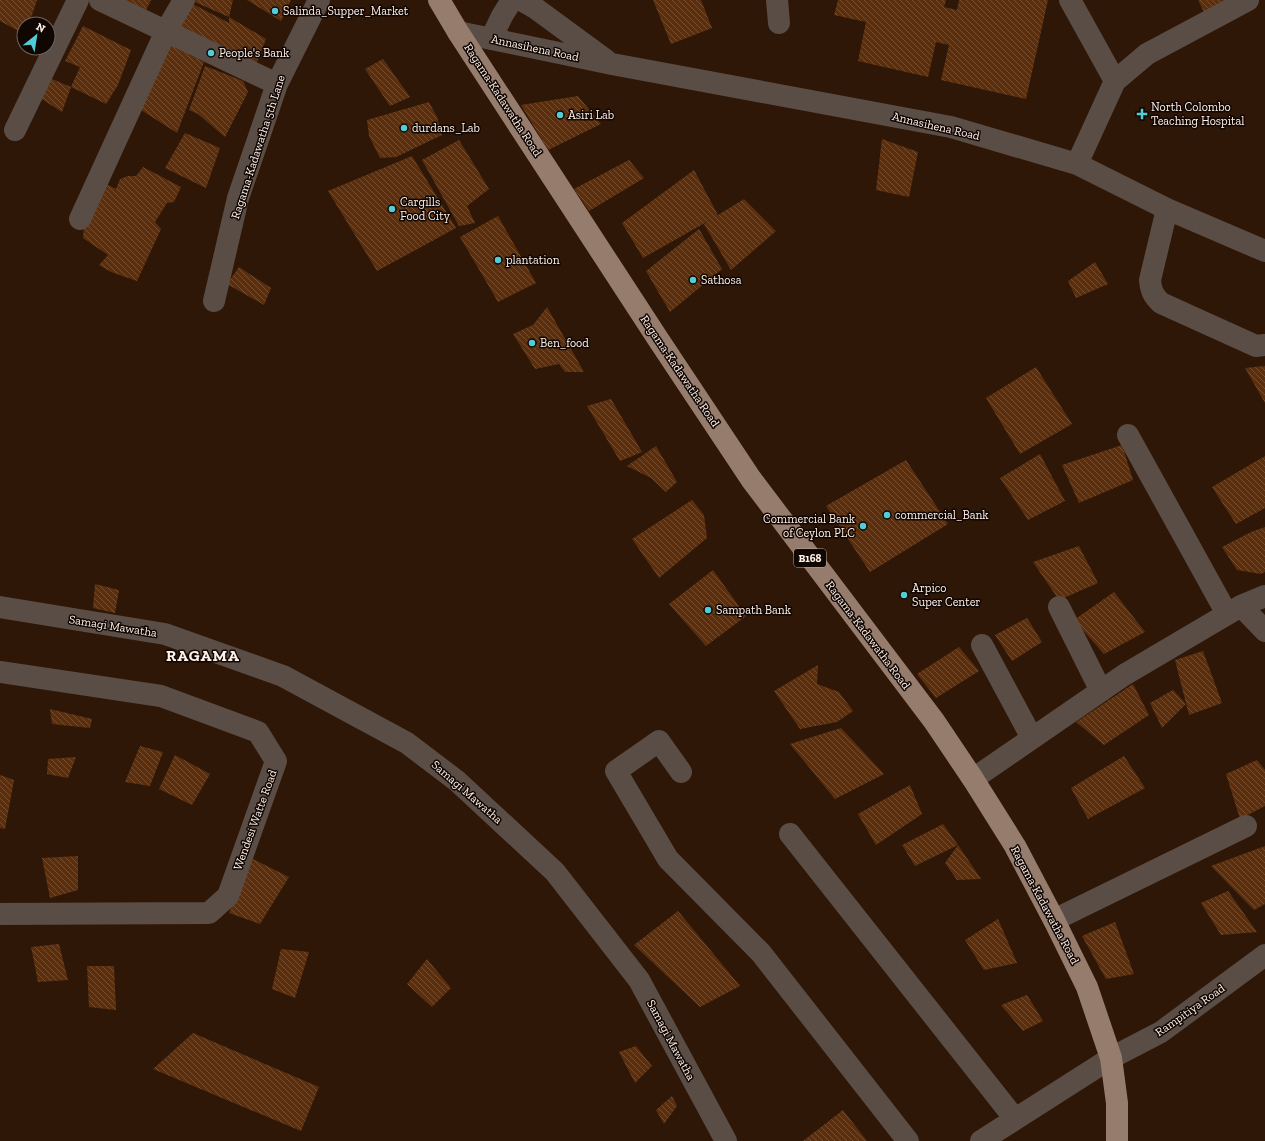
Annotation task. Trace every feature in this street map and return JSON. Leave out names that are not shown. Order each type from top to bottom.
[{"type":"main road","name":"Ragama-Kadawatha Road","points":[[440,0],[458,32],[751,479],[934,721],[973,778],[1015,846],[1087,987],[1111,1058],[1117,1103],[1117,1141]]},
{"type":"street","points":[[15,130],[78,0]]},
{"type":"street","points":[[100,0],[277,84]]},
{"type":"street","points":[[80,219],[166,31],[184,0]]},
{"type":"street","name":"Ragama-Kadawatha 5th Lane","points":[[214,301],[238,198],[277,84],[318,0]]},
{"type":"street","points":[[491,38],[512,0]]},
{"type":"street","name":"Annasihena Road","points":[[521,0],[535,8],[612,64]]},
{"type":"street","points":[[777,0],[779,23]]},
{"type":"street","points":[[1070,0],[1115,81]]},
{"type":"street","points":[[1077,164],[1115,81],[1147,54],[1248,0]]},
{"type":"street","name":"Annasihena Road","points":[[458,32],[612,64],[951,127],[1077,164],[1167,209],[1265,251]]},
{"type":"street","points":[[1167,209],[1150,280],[1151,291],[1161,303],[1256,346],[1265,345]]},
{"type":"street","points":[[1128,435],[1234,610],[1265,631]]},
{"type":"street","points":[[973,778],[1124,675],[1234,610],[1265,596]]},
{"type":"street","name":"Samagi Mawatha","points":[[0,607],[165,634],[283,676],[407,743],[457,781],[555,872],[639,980],[726,1141]]},
{"type":"street","points":[[1059,607],[1100,691]]},
{"type":"street","points":[[982,645],[1032,738]]},
{"type":"street","name":"Wendesi Watte Road","points":[[0,672],[161,696],[258,732],[276,761],[228,896],[209,913],[0,914]]},
{"type":"street","points":[[681,772],[659,741],[616,771],[668,859],[761,953],[908,1141]]},
{"type":"street","points":[[1054,920],[1246,826]]},
{"type":"street","points":[[790,834],[1015,1119]]},
{"type":"street","name":"Rampitiya Road","points":[[980,1141],[1111,1058],[1161,1032],[1265,955]]},
{"type":"building","points":[[0,0],[37,0],[32,16],[16,16],[16,30],[0,21]]},
{"type":"building","points":[[108,0],[151,0],[144,14]]},
{"type":"building","points":[[190,0],[233,0],[229,17]]},
{"type":"building","name":"Salinda_Supper_Market","points":[[247,0],[291,0],[281,21]]},
{"type":"building","points":[[653,0],[701,0],[712,28],[671,44]]},
{"type":"building","points":[[838,0],[946,0],[944,7],[957,10],[959,0],[1048,0],[1026,99],[941,80],[949,45],[936,42],[928,77],[858,61],[866,22],[834,15]]},
{"type":"building","points":[[1198,0],[1226,0],[1204,12]]},
{"type":"building","points":[[189,2],[229,23],[229,17],[266,39],[255,67],[178,27]]},
{"type":"building","points":[[83,26],[131,50],[118,85],[106,104],[71,87],[80,67],[65,61]]},
{"type":"building","points":[[170,45],[204,62],[177,133],[141,110]]},
{"type":"building","points":[[383,59],[410,97],[390,106],[365,69]]},
{"type":"building","points":[[205,66],[243,81],[248,92],[225,137],[198,114],[189,110]]},
{"type":"building","points":[[47,77],[71,87],[62,112],[37,96]]},
{"type":"building","name":"Asiri Lab","points":[[578,96],[601,124],[548,150],[521,105]]},
{"type":"building","name":"durdans_Lab","points":[[429,102],[437,117],[442,135],[396,157],[380,158],[369,136],[367,120]]},
{"type":"building","points":[[185,133],[220,148],[206,188],[165,168]]},
{"type":"building","points":[[882,139],[918,152],[909,197],[876,190]]},
{"type":"building","points":[[459,140],[489,189],[467,206],[475,223],[459,226],[422,160]]},
{"type":"building","name":"Cargills Food City","points":[[412,156],[456,228],[377,271],[328,191]]},
{"type":"building","points":[[629,160],[644,178],[589,211],[574,189]]},
{"type":"building","points":[[143,167],[181,187],[174,202],[167,203],[155,222],[161,229],[137,281],[111,272],[99,265],[108,255],[83,238],[84,227],[106,184],[116,189],[120,179],[128,176],[136,176]]},
{"type":"building","points":[[694,170],[718,215],[744,199],[776,231],[731,270],[704,224],[710,220],[643,258],[622,223]]},
{"type":"building","name":"plantation","points":[[498,216],[536,283],[498,302],[460,237]]},
{"type":"building","points":[[699,229],[722,269],[670,312],[646,271]]},
{"type":"building","points":[[1095,262],[1108,284],[1076,298],[1068,281]]},
{"type":"building","points":[[239,267],[271,288],[264,305],[227,284]]},
{"type":"building","points":[[547,307],[584,372],[565,372],[559,364],[535,369],[513,334],[533,325]]},
{"type":"building","points":[[1265,366],[1265,403],[1245,368]]},
{"type":"building","points":[[1036,367],[1072,424],[1020,454],[986,398]]},
{"type":"building","points":[[611,399],[642,452],[620,461],[587,406]]},
{"type":"building","points":[[1122,445],[1133,480],[1079,503],[1062,465]]},
{"type":"building","points":[[656,446],[677,482],[666,492],[651,478],[627,466]]},
{"type":"building","points":[[1040,454],[1065,501],[1028,520],[1000,478]]},
{"type":"building","points":[[1265,456],[1265,508],[1236,524],[1212,487]]},
{"type":"building","name":"commercial_Bank","points":[[906,460],[948,524],[870,572],[826,506]]},
{"type":"building","points":[[692,500],[704,515],[707,538],[659,578],[632,539]]},
{"type":"building","points":[[1265,527],[1265,572],[1261,574],[1237,570],[1222,547],[1251,532]]},
{"type":"building","points":[[1079,546],[1098,583],[1059,600],[1033,562]]},
{"type":"building","name":"Sampath Bank","points":[[713,570],[746,616],[706,646],[669,604]]},
{"type":"building","points":[[95,584],[119,590],[115,613],[93,608]]},
{"type":"building","points":[[1114,592],[1145,632],[1104,654],[1074,620]]},
{"type":"building","points":[[1027,618],[1042,642],[1012,661],[995,635]]},
{"type":"building","points":[[959,647],[979,671],[936,698],[917,674]]},
{"type":"building","points":[[1203,651],[1222,703],[1189,715],[1175,660]]},
{"type":"building","points":[[818,665],[817,684],[839,692],[853,711],[837,722],[800,729],[774,691]]},
{"type":"building","points":[[1133,684],[1149,715],[1104,745],[1076,722]]},
{"type":"building","points":[[1173,690],[1186,704],[1162,728],[1150,703]]},
{"type":"building","points":[[50,709],[92,719],[90,728],[52,724]]},
{"type":"building","points":[[841,728],[884,774],[835,799],[790,744]]},
{"type":"building","points":[[140,746],[163,752],[150,786],[125,782]]},
{"type":"building","points":[[175,755],[210,774],[192,805],[159,789]]},
{"type":"building","points":[[1124,756],[1145,788],[1088,819],[1071,788]]},
{"type":"building","points":[[76,757],[68,778],[47,774],[48,759]]},
{"type":"building","points":[[1257,760],[1265,770],[1265,806],[1240,819],[1226,774]]},
{"type":"building","points":[[0,775],[14,780],[5,829],[0,828]]},
{"type":"building","points":[[910,785],[922,814],[876,845],[858,814]]},
{"type":"building","points":[[943,824],[958,845],[915,866],[902,845]]},
{"type":"building","points":[[958,845],[981,879],[957,880],[945,863]]},
{"type":"building","points":[[1265,846],[1265,904],[1254,910],[1211,866]]},
{"type":"building","points":[[78,856],[78,890],[50,898],[42,858]]},
{"type":"building","points":[[253,859],[289,877],[260,924],[229,913]]},
{"type":"building","points":[[1228,891],[1257,932],[1221,935],[1201,903]]},
{"type":"building","points":[[678,911],[740,986],[700,1007],[634,945]]},
{"type":"building","points":[[998,919],[1017,963],[984,970],[965,940]]},
{"type":"building","points":[[1115,922],[1134,974],[1106,979],[1082,936]]},
{"type":"building","points":[[59,944],[68,980],[38,982],[31,947]]},
{"type":"building","points":[[281,949],[309,952],[295,998],[272,989]]},
{"type":"building","points":[[427,959],[451,988],[432,1007],[407,984]]},
{"type":"building","points":[[87,966],[114,966],[116,1010],[89,1007]]},
{"type":"building","points":[[1027,995],[1043,1021],[1023,1031],[1001,1005]]},
{"type":"building","points":[[193,1033],[319,1087],[301,1131],[153,1069]]},
{"type":"building","points":[[636,1046],[652,1066],[635,1083],[619,1052]]},
{"type":"building","points":[[672,1096],[677,1106],[664,1124],[656,1110]]},
{"type":"building","points":[[843,1110],[867,1141],[803,1141]]},
{"type":"place","name":"Salinda_Supper_Market","points":[[275,11]]},
{"type":"place","name":"People's Bank","points":[[211,53]]},
{"type":"place","name":"North Colombo Teaching Hospital","points":[[1142,114]]},
{"type":"place","name":"Asiri Lab","points":[[560,115]]},
{"type":"place","name":"durdans_Lab","points":[[404,128]]},
{"type":"place","name":"Cargills Food City","points":[[392,209]]},
{"type":"place","name":"plantation","points":[[498,260]]},
{"type":"place","name":"Sathosa","points":[[693,280]]},
{"type":"place","name":"Ben_food","points":[[532,343]]},
{"type":"place","name":"commercial_Bank","points":[[887,515]]},
{"type":"place","name":"Commercial Bank of Ceylon PLC","points":[[863,526]]},
{"type":"place","name":"Arpico Super Center","points":[[904,595]]},
{"type":"place","name":"Sampath Bank","points":[[708,610]]},
{"type":"district","name":"RAGAMA","points":[[203,655]]}]
